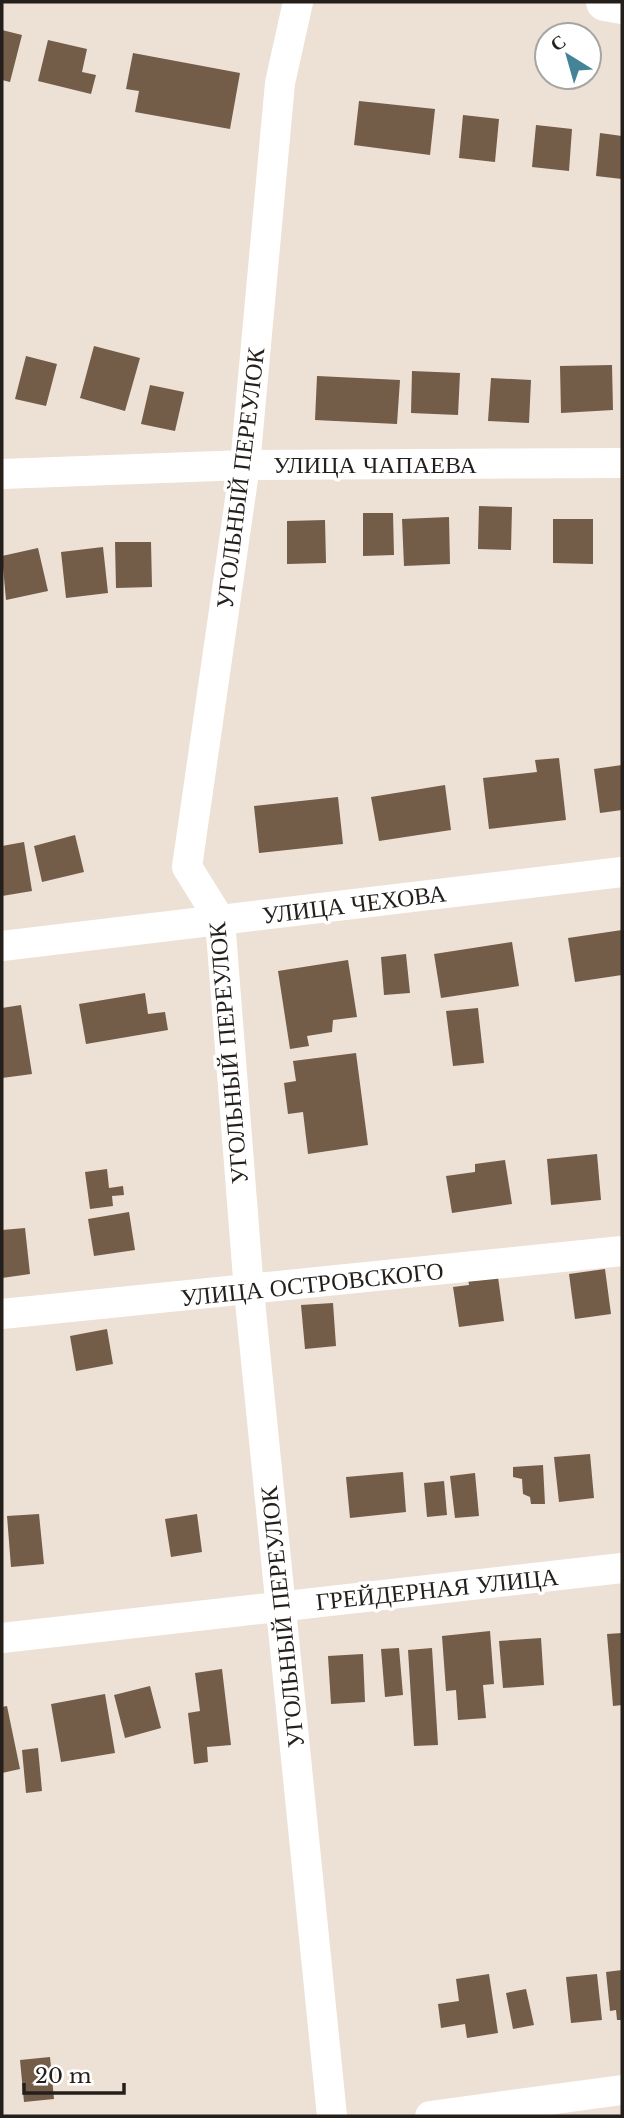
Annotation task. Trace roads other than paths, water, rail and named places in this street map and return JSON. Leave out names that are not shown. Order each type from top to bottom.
[{"type":"street","name":"УГОЛЬНЫЙ ПЕРЕУЛОК","points":[[298,2],[280,83],[245,465],[187,867],[220,920],[249,1291],[332,2116]]},
{"type":"street","points":[[605,2],[622,5]]},
{"type":"street","name":"УЛИЦА ЧАПАЕВА","points":[[2,474],[245,465],[622,463]]},
{"type":"street","name":"УЛИЦА ЧЕХОВА","points":[[2,946],[622,872]]},
{"type":"street","name":"УЛИЦА ОСТРОВСКОГО","points":[[2,1314],[622,1251]]},
{"type":"street","name":"ГРЕЙДЕРНАЯ УЛИЦА","points":[[2,1638],[622,1568]]},
{"type":"street","points":[[430,2116],[622,2090]]}]
